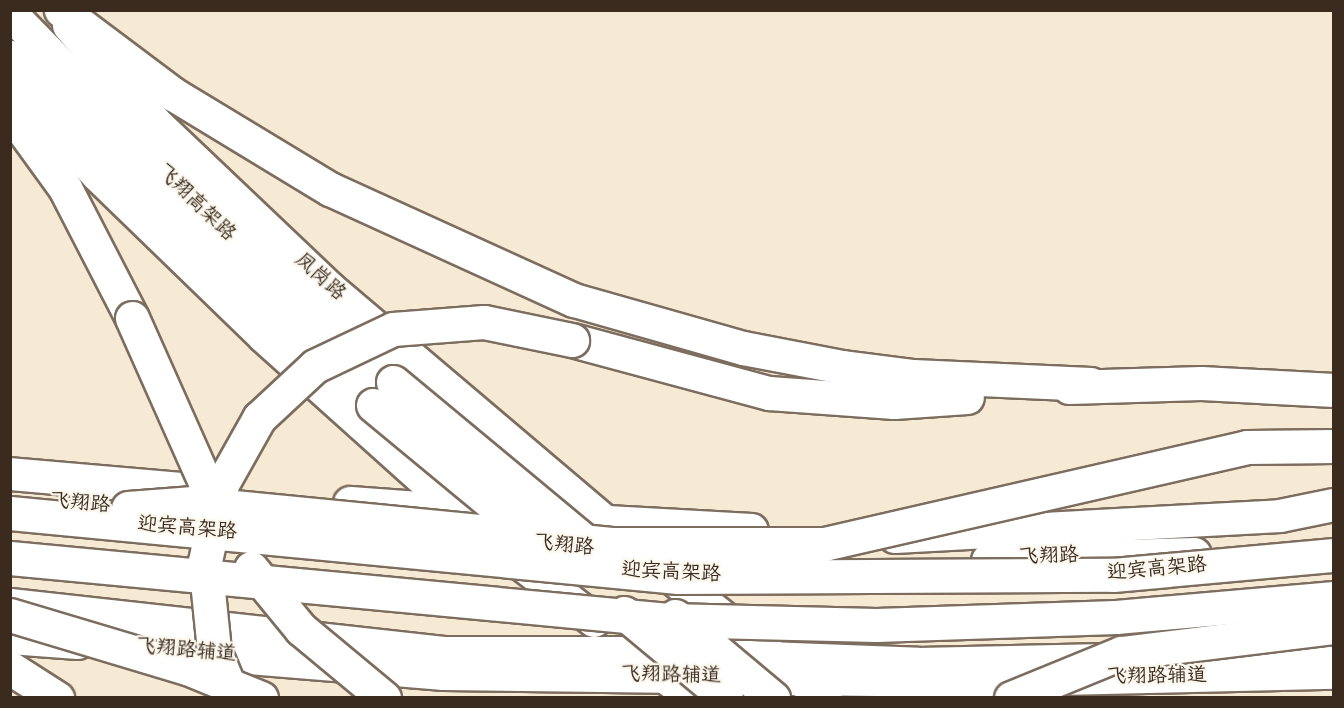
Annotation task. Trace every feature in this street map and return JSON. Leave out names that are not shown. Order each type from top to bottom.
[{"type":"main road","name":"凤岗路","points":[[56,10],[155,123],[330,289],[645,556],[801,679]]},
{"type":"main road","points":[[61,10],[173,94],[330,189],[574,300],[743,348],[843,367],[913,376],[1090,384],[1334,390]]},
{"type":"main road","name":"飞翔高架路","points":[[10,13],[383,393]]},
{"type":"main road","name":"飞翔高架路","points":[[10,57],[201,254],[383,393]]},
{"type":"main road","points":[[10,80],[98,175],[264,336],[489,538],[693,698]]},
{"type":"main road","points":[[10,112],[64,188],[100,252],[230,536],[301,629],[384,698]]},
{"type":"main road","points":[[234,698],[214,650],[206,592],[205,561],[222,484],[259,418],[289,388],[315,366],[393,329],[442,322],[525,328],[769,393],[894,402],[1090,384]]},
{"type":"main road","points":[[383,393],[726,698]]},
{"type":"main road","points":[[383,393],[773,698]]},
{"type":"main road","points":[[18,509],[193,503],[614,544],[824,544],[1247,447],[1334,446]]},
{"type":"main road","name":"飞翔路","points":[[18,509],[489,538],[645,556],[898,563],[1285,551],[1334,542]]},
{"type":"main road","name":"迎宾高架路","points":[[18,509],[678,577],[1113,575],[1334,555]]},
{"type":"main road","points":[[10,558],[668,620],[876,625],[1116,617],[1334,598]]},
{"type":"main road","points":[[10,605],[445,653],[636,653],[801,679],[930,664],[1334,652]]},
{"type":"main road","points":[[10,615],[186,668],[261,698]]},
{"type":"main road","points":[[1011,698],[1121,653],[1216,637],[1334,627]]},
{"type":"main road","points":[[10,668],[57,698]]},
{"type":"street","points":[[10,474],[606,522],[893,538],[1280,516],[1334,506]]},
{"type":"street","name":"飞翔路辅道","points":[[10,638],[444,674],[970,681],[1334,673]]}]
